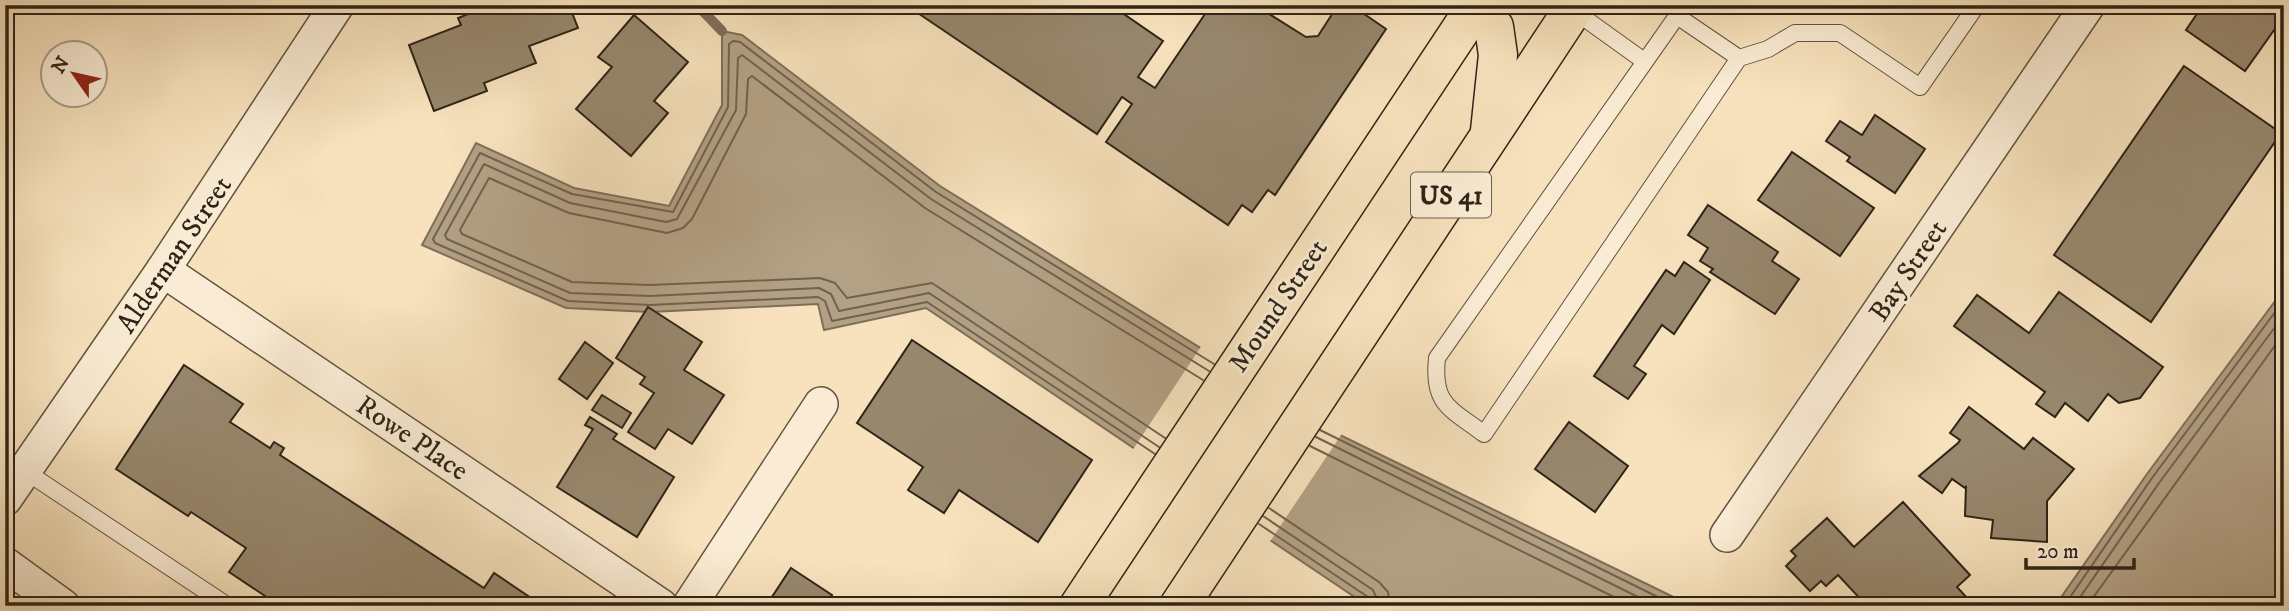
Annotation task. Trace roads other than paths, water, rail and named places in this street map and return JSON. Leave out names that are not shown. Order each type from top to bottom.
[{"type":"main road","points":[[1475,6],[1494,27],[1498,55],[1489,137]]},
{"type":"main road","name":"Mound Street","points":[[1079,606],[1475,6]]},
{"type":"main road","name":"US 41","points":[[1179,606],[1574,7]]},
{"type":"street","name":"Bay Street","points":[[1727,534],[2087,5]]},
{"type":"street","name":"Alderman Street","points":[[5,499],[163,270],[328,9]]},
{"type":"street","name":"Rowe Place","points":[[163,270],[661,606]]},
{"type":"street","points":[[689,606],[821,404]]},
{"type":"street","points":[[5,565],[63,606]]},
{"type":"lane","points":[[1738,58],[1677,16],[1437,358],[1435,379],[1442,403],[1484,435],[1738,58],[1768,49],[1795,33],[1840,33],[1920,87],[1977,5]]},
{"type":"lane","points":[[1574,7],[1644,61]]},
{"type":"lane","points":[[25,471],[228,606]]},
{"type":"water","points":[[722,31],[742,35],[940,186],[1342,436],[1692,606],[1368,606],[926,308],[824,330],[818,304],[650,312],[566,308],[422,245],[476,143],[574,188],[669,206],[722,105]]},
{"type":"water","points":[[2284,289],[2284,606],[2055,606],[2147,474]]},
{"type":"waterway","points":[[697,5],[722,31]]}]
